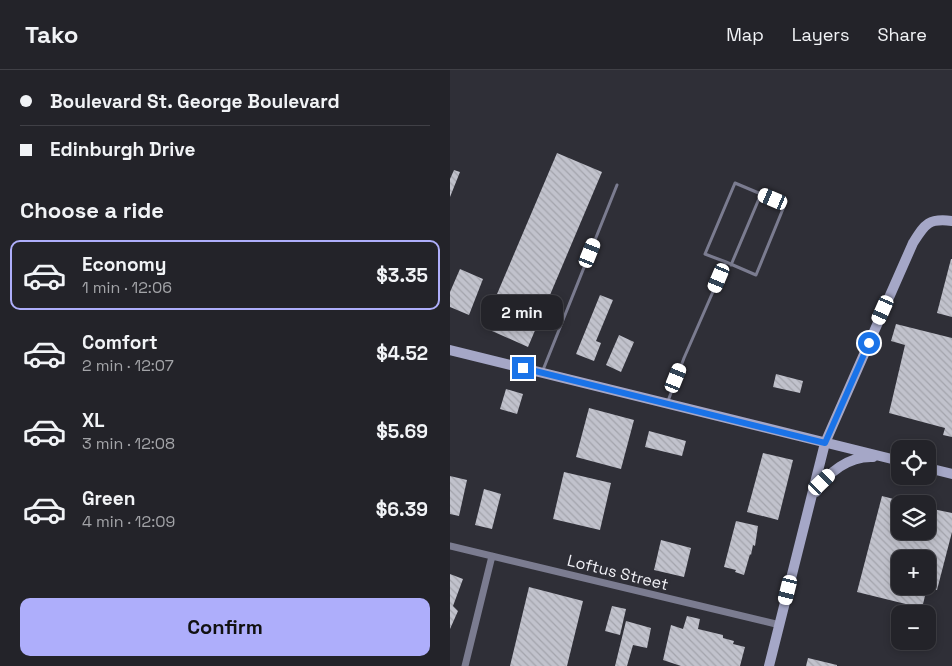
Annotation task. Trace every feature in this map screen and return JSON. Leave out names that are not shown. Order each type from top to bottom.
[{"type":"street","points":[[769,666],[825,443],[913,243],[924,226],[938,220],[952,221]]},
{"type":"street","points":[[450,350],[891,459]]},
{"type":"street","points":[[811,502],[822,482],[847,462],[867,456],[886,458]]},
{"type":"street","points":[[936,470],[952,474]]},
{"type":"street","name":"Loftus Street","points":[[450,546],[780,625]]},
{"type":"street","points":[[465,666],[492,556]]},
{"type":"lane","points":[[735,183],[761,194],[785,204],[756,275],[705,254],[735,183]]},
{"type":"lane","points":[[542,373],[617,185]]},
{"type":"lane","points":[[731,265],[761,194]]},
{"type":"lane","points":[[667,404],[684,358],[726,262]]},
{"type":"building","points":[[557,153],[602,172],[528,347],[483,327]]},
{"type":"building","points":[[454,170],[460,172],[450,197],[450,179]]},
{"type":"building","points":[[952,259],[952,317],[937,313]]},
{"type":"building","points":[[460,269],[483,279],[469,315],[450,307],[450,292]]},
{"type":"building","points":[[600,295],[613,300],[596,341],[601,343],[594,361],[576,354]]},
{"type":"building","points":[[896,324],[952,338],[952,437],[943,435],[945,428],[889,413],[905,345],[891,341]]},
{"type":"building","points":[[619,335],[634,342],[621,372],[606,365]]},
{"type":"building","points":[[776,374],[803,381],[800,393],[773,387]]},
{"type":"building","points":[[506,389],[523,394],[517,414],[500,409]]},
{"type":"building","points":[[589,408],[634,420],[621,469],[576,457]]},
{"type":"building","points":[[649,431],[686,441],[682,456],[645,447]]},
{"type":"building","points":[[763,453],[793,460],[778,520],[747,512]]},
{"type":"building","points":[[564,472],[611,483],[600,530],[553,519]]},
{"type":"building","points":[[450,476],[467,480],[459,516],[450,514]]},
{"type":"building","points":[[484,489],[501,494],[492,529],[475,525]]},
{"type":"building","points":[[882,496],[891,498],[891,540],[936,540],[936,510],[952,513],[952,532],[937,590],[936,550],[891,550],[891,595],[925,595],[923,605],[910,605],[857,592]]},
{"type":"building","points":[[736,521],[758,526],[755,546],[753,545],[744,575],[735,572],[736,570],[724,567]]},
{"type":"building","points":[[661,540],[691,548],[684,577],[654,570]]},
{"type":"building","points":[[450,574],[463,579],[453,606],[458,611],[450,629]]},
{"type":"building","points":[[529,587],[583,601],[567,666],[510,666]]},
{"type":"building","points":[[612,606],[626,609],[620,635],[605,631]]},
{"type":"building","points":[[687,616],[700,619],[698,629],[723,635],[723,638],[734,641],[733,644],[745,647],[740,666],[681,666],[663,660],[671,625],[683,629]]},
{"type":"building","points":[[626,621],[651,628],[647,648],[633,645],[627,666],[615,666]]},
{"type":"building","points":[[808,658],[837,665],[837,666],[806,666]]},
{"type":"route","points":[[523,368],[825,443],[869,343]]}]
